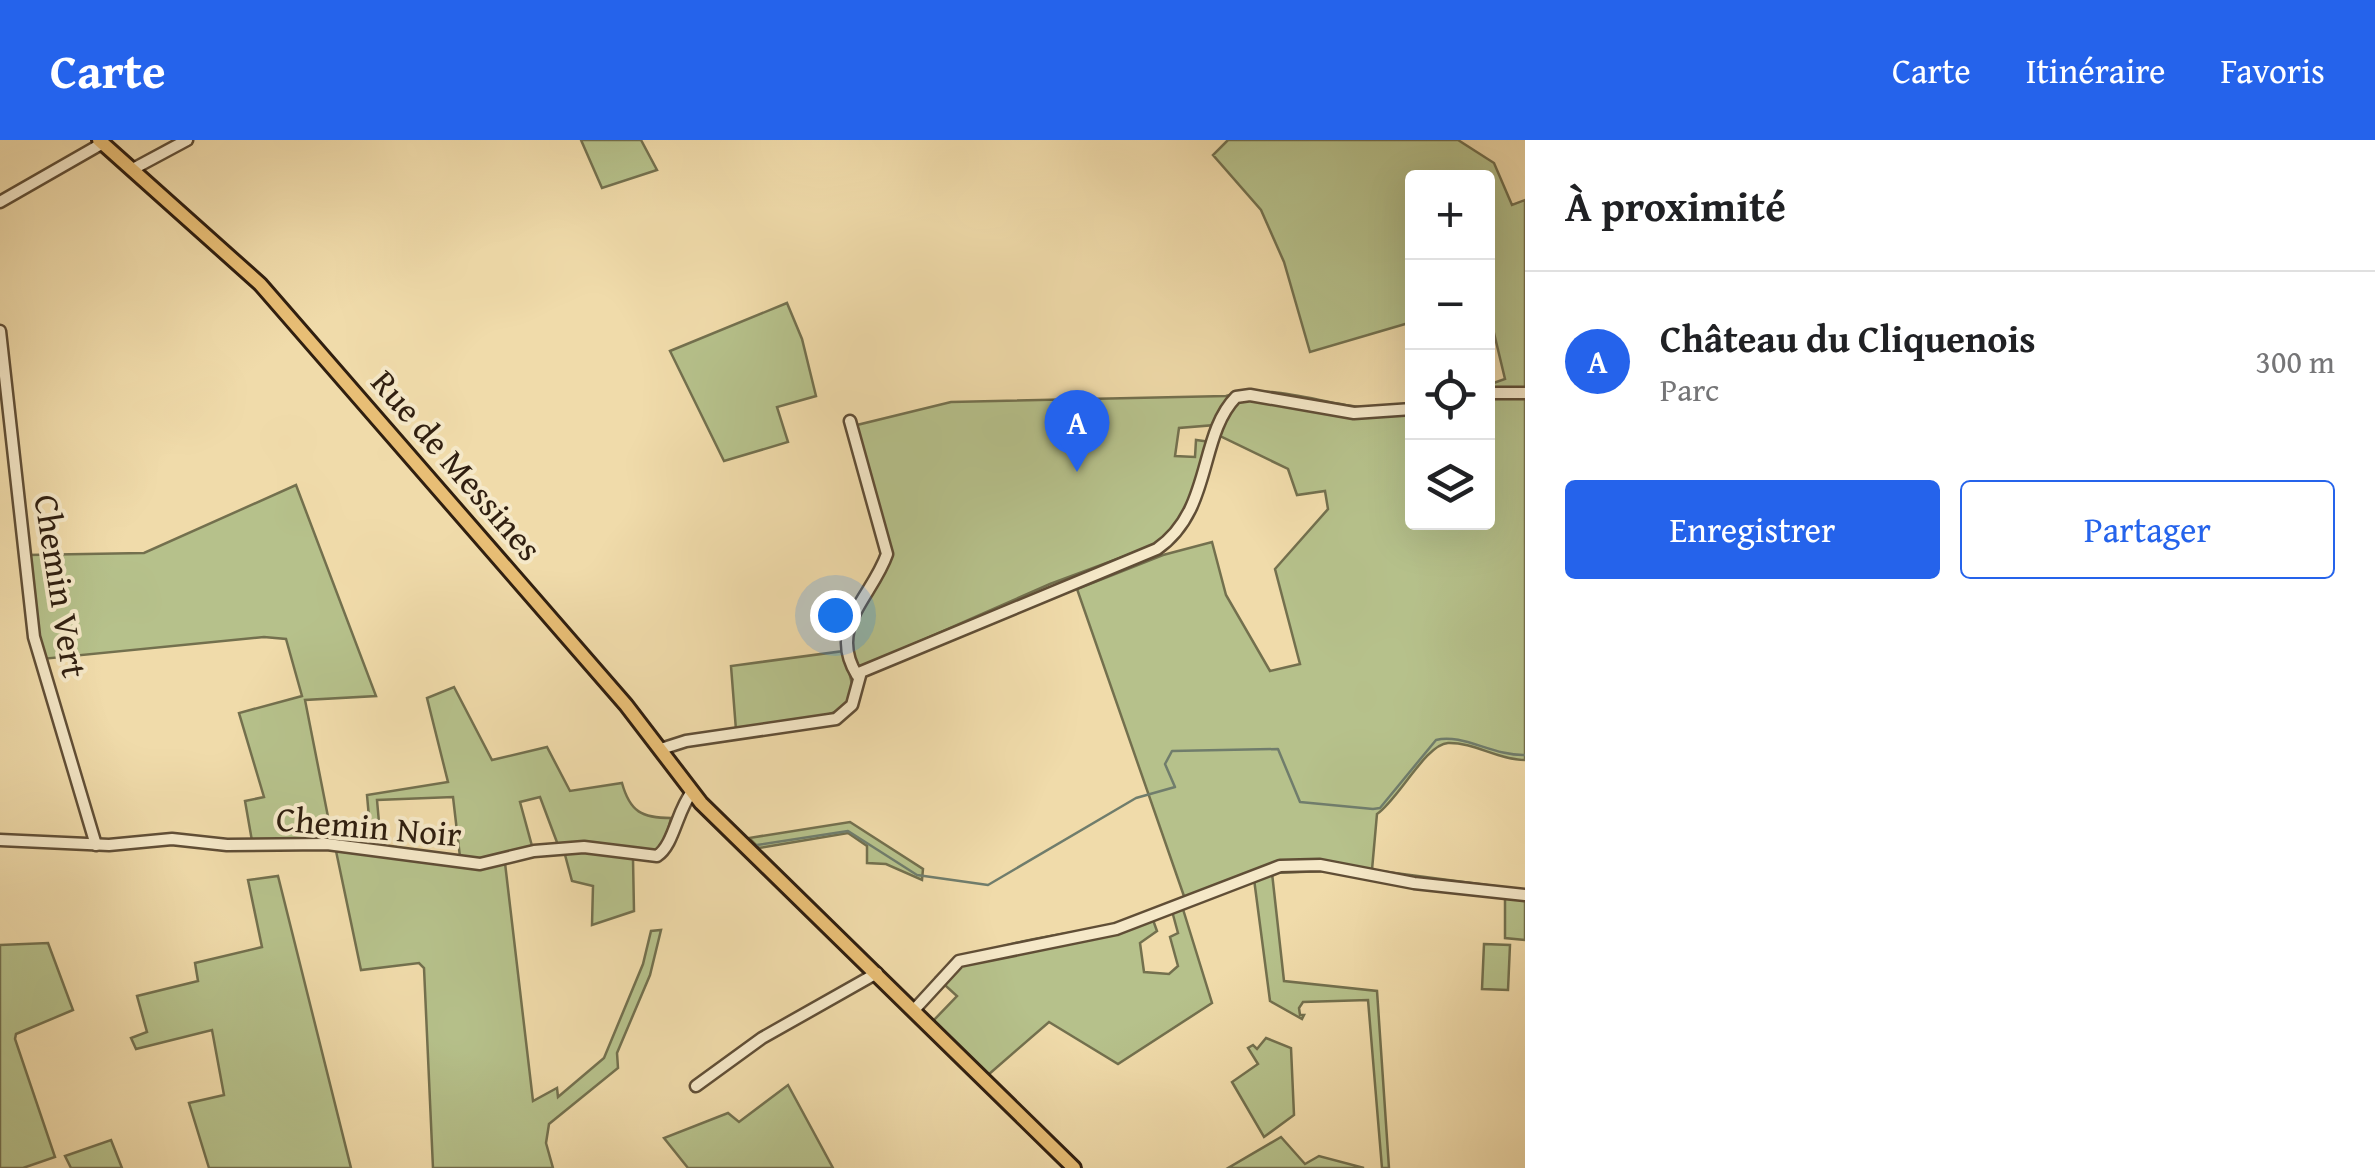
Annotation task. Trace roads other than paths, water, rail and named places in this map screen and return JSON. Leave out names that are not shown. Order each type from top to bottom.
[{"type":"main road","name":"Rue de Messines","points":[[101,141],[260,284],[661,749],[692,792],[1074,1168]]},
{"type":"street","points":[[133,169],[187,140]]},
{"type":"street","points":[[0,202],[101,141]]},
{"type":"street","name":"Chemin Vert","points":[[0,331],[34,636],[96,845]]},
{"type":"street","points":[[1495,393],[1525,393]]},
{"type":"street","points":[[857,675],[1162,546],[1189,514],[1228,406],[1239,395],[1354,413],[1405,409]]},
{"type":"street","points":[[661,749],[686,741],[836,719],[852,705],[857,675],[848,653],[846,628],[887,550],[850,421]]},
{"type":"street","name":"Chemin Noir","points":[[0,840],[96,845],[167,840],[227,845],[318,843],[480,864],[534,850],[584,847],[656,856],[664,852],[674,822],[692,792]]},
{"type":"street","points":[[914,1010],[952,965],[998,951],[1106,932],[1286,864],[1525,895]]},
{"type":"street","points":[[696,1086],[756,1042],[877,973]]},
{"type":"waterway","points":[[757,845],[848,831],[917,875],[988,885],[1136,798],[1175,787],[1165,764],[1172,751],[1278,749],[1300,802],[1373,809],[1380,808],[1436,740],[1456,740],[1525,755]]},
{"type":"place","name":"Château du Cliquenois","points":[[1077,472]]}]
